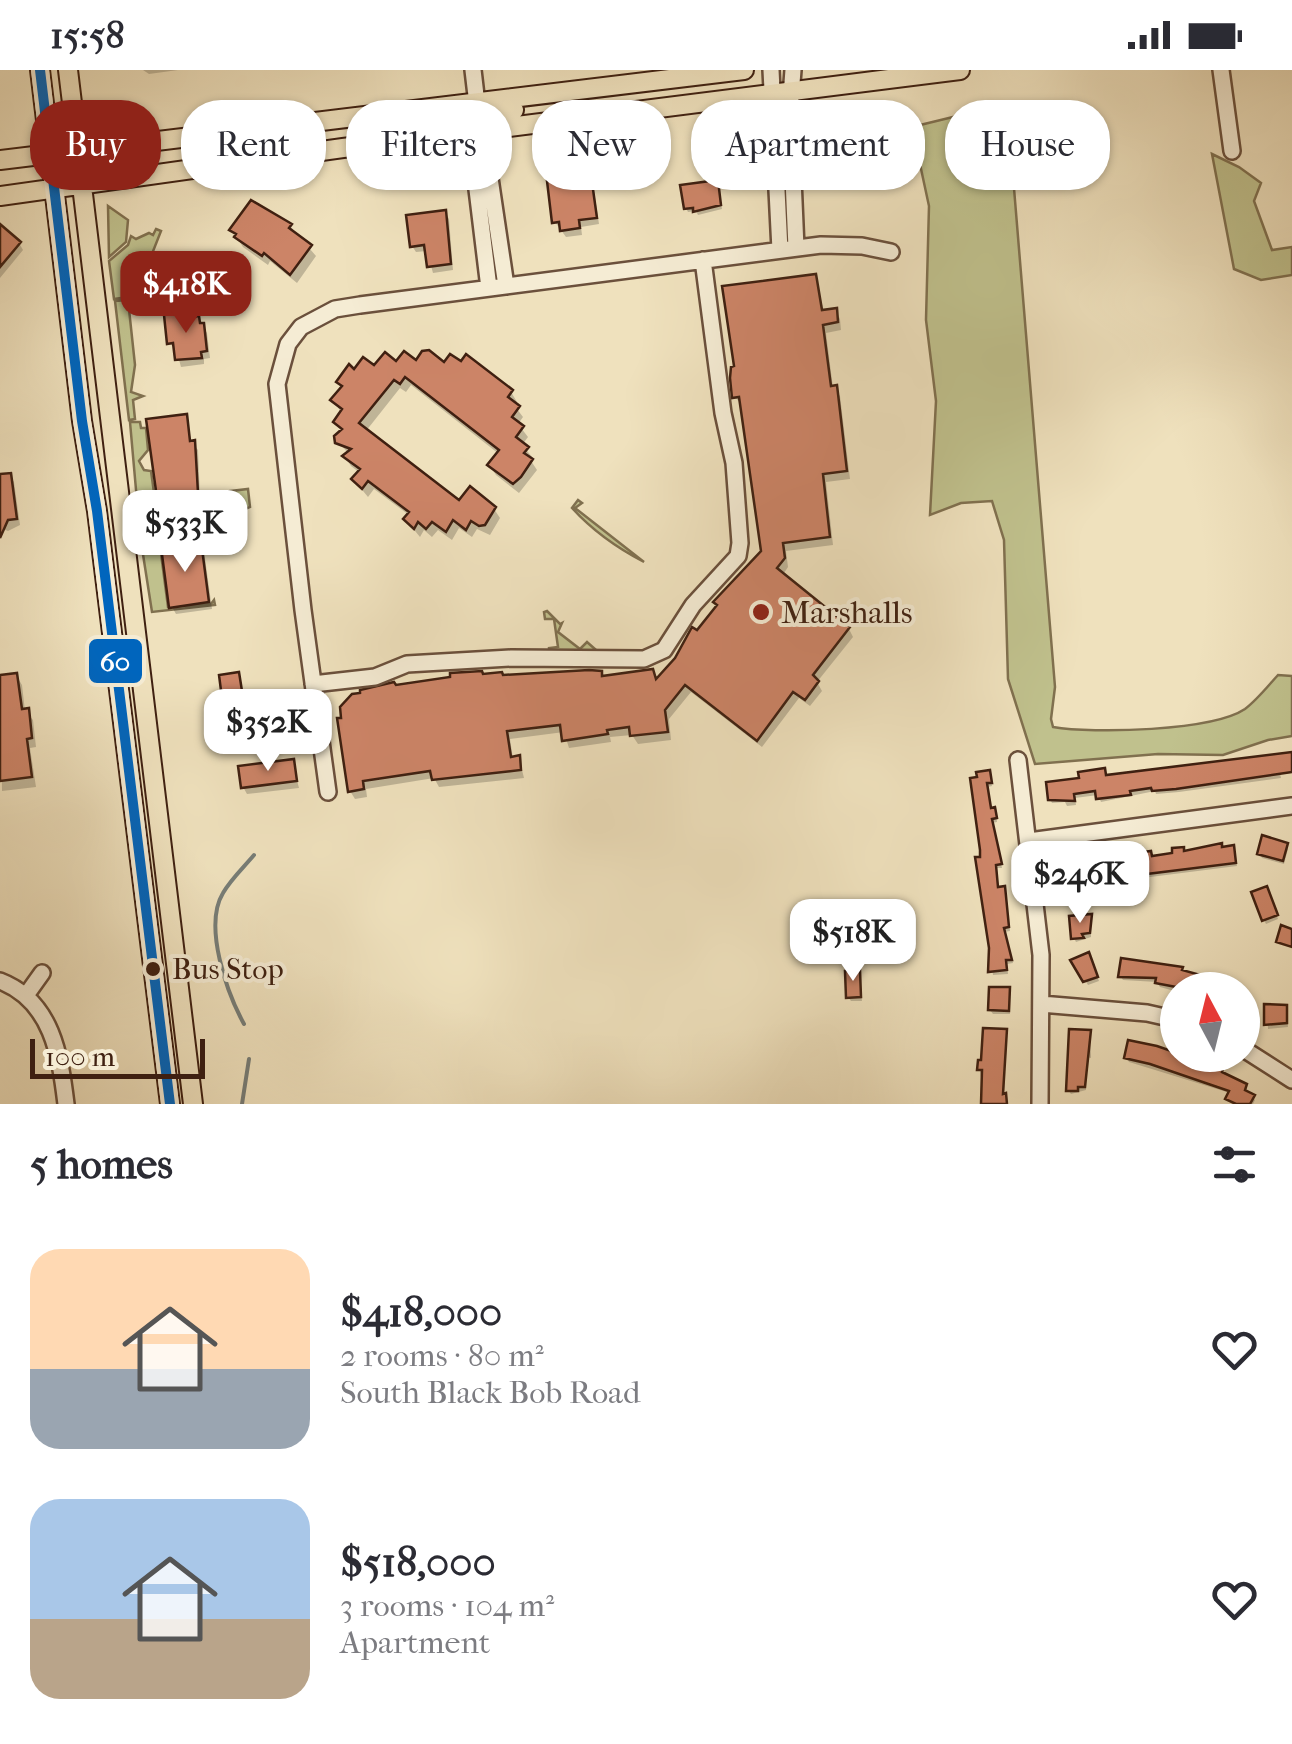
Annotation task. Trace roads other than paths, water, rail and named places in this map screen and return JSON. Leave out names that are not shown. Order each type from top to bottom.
[{"type":"main road","points":[[40,70],[43,100]]},
{"type":"main road","points":[[68,70],[72,100]]},
{"type":"main road","points":[[508,100],[744,70]]},
{"type":"main road","points":[[512,125],[782,81],[960,70]]},
{"type":"main road","points":[[512,110],[641,83]]},
{"type":"main road","points":[[161,142],[346,120]]},
{"type":"main road","points":[[161,174],[346,148]]},
{"type":"main road","points":[[0,160],[30,158]]},
{"type":"main road","points":[[0,196],[53,190],[170,1104]]},
{"type":"main road","points":[[83,190],[193,1104]]},
{"type":"street","points":[[473,70],[477,100]]},
{"type":"street","points":[[1221,70],[1232,151]]},
{"type":"street","points":[[782,81],[788,249]]},
{"type":"street","points":[[482,190],[489,288]]},
{"type":"street","points":[[488,190],[506,286]]},
{"type":"street","points":[[328,792],[277,384],[288,344],[301,328],[335,310],[788,249],[862,246],[891,252]]},
{"type":"street","points":[[313,684],[376,676],[407,664],[510,658],[644,659],[664,650],[692,605],[738,556],[740,543],[734,463],[722,413],[703,260]]},
{"type":"street","points":[[1018,760],[1041,954],[1040,1104]]},
{"type":"street","points":[[1029,840],[1292,806]]},
{"type":"street","points":[[27,994],[42,973]]},
{"type":"street","points":[[0,982],[27,994],[54,1039],[66,1104]]},
{"type":"street","points":[[1041,1004],[1160,1016]]},
{"type":"street","points":[[1260,1060],[1292,1080]]},
{"type":"waterway","points":[[244,1024],[225,978],[215,923],[223,893],[254,855]]},
{"type":"waterway","points":[[242,1104],[249,1059]]},
{"type":"place","name":"Marshalls","points":[[761,612]]},
{"type":"place","name":"Bus Stop","points":[[153,969]]}]
